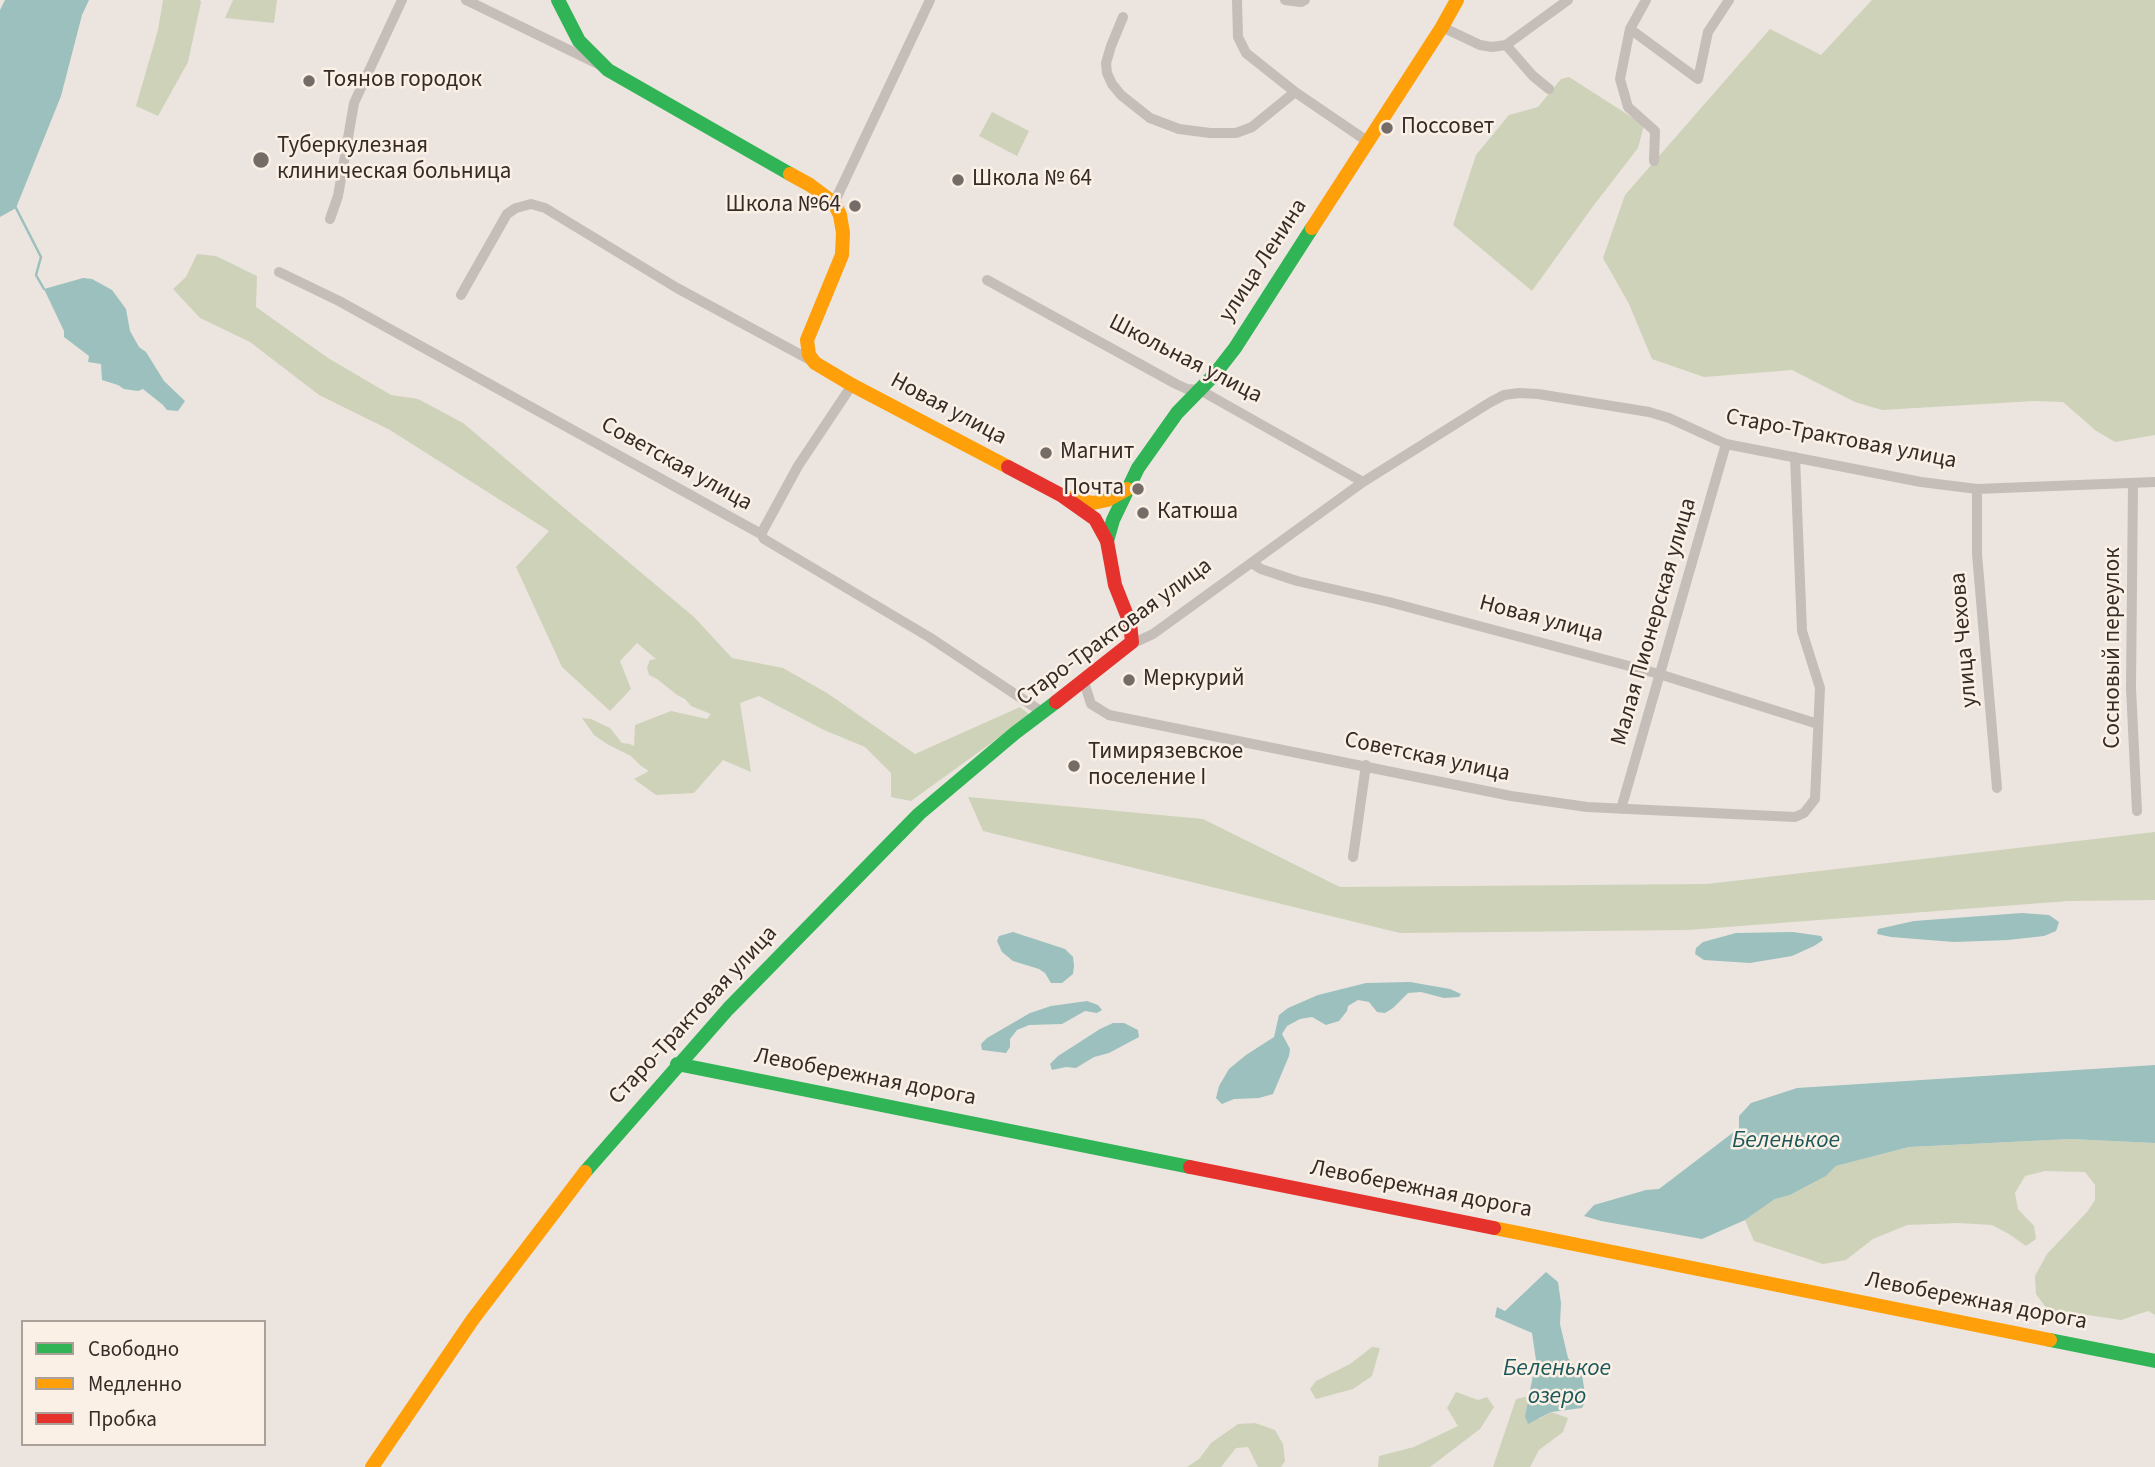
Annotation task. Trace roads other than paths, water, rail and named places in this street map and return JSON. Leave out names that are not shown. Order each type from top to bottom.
[{"type":"street","points":[[330,219],[338,196],[354,103],[402,0]]},
{"type":"street","points":[[466,0],[605,68],[810,185],[834,203],[840,215],[843,233],[842,255],[807,340],[809,355],[815,363]]},
{"type":"street","points":[[558,0],[579,41],[605,68]]},
{"type":"street","points":[[834,203],[930,0]]},
{"type":"street","points":[[1237,0],[1238,37],[1246,53],[1295,92],[1367,141]]},
{"type":"street","points":[[1285,0],[1305,0]]},
{"type":"street","name":"улица Ленина","points":[[1107,541],[1113,520],[1138,468],[1177,413],[1235,348],[1457,0]]},
{"type":"street","points":[[1442,27],[1480,45],[1506,45],[1568,0]]},
{"type":"street","points":[[1646,0],[1630,29],[1620,79],[1628,107],[1655,131],[1654,161]]},
{"type":"street","points":[[1630,29],[1698,79],[1708,32],[1729,0]]},
{"type":"street","points":[[1123,17],[1109,54],[1107,73],[1111,84],[1121,96],[1150,118],[1179,129],[1210,133],[1236,132],[1252,127],[1295,92]]},
{"type":"street","points":[[1506,45],[1533,76],[1549,89]]},
{"type":"street","points":[[461,295],[507,214],[531,204],[545,208],[677,288],[815,363]]},
{"type":"street","name":"Советская улица","points":[[279,272],[339,301],[761,534],[764,539],[929,637],[1042,712]]},
{"type":"street","name":"Школьная улица","points":[[987,280],[1177,384],[1187,389],[1200,390],[1363,482]]},
{"type":"street","name":"Новая улица","points":[[815,363],[1061,495],[1095,519],[1107,541],[1115,585],[1130,624],[1132,642]]},
{"type":"street","points":[[761,534],[798,466],[852,385]]},
{"type":"street","name":"Старо-Трактовая улица","points":[[375,1467],[473,1320],[600,1154],[727,1009],[919,814],[1132,642],[1153,634],[1363,482],[1489,402],[1504,395],[1538,394],[1649,412],[1669,418],[1726,444],[1872,474],[1977,489],[2155,482]]},
{"type":"street","name":"Малая Пионерская улица","points":[[1622,810],[1726,444]]},
{"type":"street","points":[[1795,457],[1800,613],[1806,648],[1820,688],[1818,724]]},
{"type":"street","name":"Сосновый переулок","points":[[2133,484],[2131,688],[2137,811]]},
{"type":"street","points":[[1061,495],[1093,503],[1107,500],[1127,489]]},
{"type":"street","name":"улица Чехова","points":[[1977,489],[1977,554],[1997,788]]},
{"type":"street","name":"Новая улица","points":[[1252,563],[1261,569],[1297,581],[1388,602],[1659,674],[1818,724]]},
{"type":"street","name":"Советская улица","points":[[1084,682],[1091,704],[1109,715],[1511,796],[1622,810],[1795,817],[1804,813],[1815,800],[1818,724]]},
{"type":"street","points":[[1353,857],[1366,765]]},
{"type":"street","name":"Левобережная дорога","points":[[677,1064],[2155,1361]]},
{"type":"water","points":[[5,0],[89,0],[82,15],[61,96],[16,208],[0,217],[0,10]]},
{"type":"water","points":[[83,278],[92,279],[112,290],[126,309],[130,331],[139,347],[146,352],[164,381],[185,401],[178,411],[167,410],[143,389],[124,389],[102,380],[101,364],[88,362],[89,356],[64,337],[64,331],[44,289]]},
{"type":"water","points":[[2022,913],[2049,915],[2059,922],[2056,931],[2044,936],[2008,940],[1954,942],[1877,934],[1878,929],[1914,921]]},
{"type":"water","points":[[1013,932],[1065,949],[1073,957],[1073,974],[1062,983],[1051,983],[1039,969],[1013,961],[1002,952],[997,941],[999,936]]},
{"type":"water","points":[[1793,932],[1821,936],[1823,940],[1792,956],[1750,963],[1704,960],[1695,954],[1696,948],[1703,942],[1736,933]]},
{"type":"water","points":[[1410,982],[1450,989],[1461,994],[1459,997],[1444,998],[1421,992],[1408,993],[1385,1013],[1377,1012],[1369,1002],[1358,1000],[1348,1006],[1339,1021],[1326,1025],[1312,1017],[1300,1019],[1287,1026],[1282,1034],[1290,1049],[1289,1056],[1273,1094],[1259,1098],[1234,1099],[1222,1104],[1216,1098],[1219,1086],[1229,1069],[1274,1037],[1279,1015],[1288,1008],[1318,995],[1366,983]]},
{"type":"water","points":[[1087,1001],[1098,1005],[1102,1010],[1097,1013],[1085,1011],[1062,1024],[1029,1025],[1017,1030],[1010,1039],[1010,1047],[1006,1053],[982,1050],[981,1044],[987,1038],[1030,1013],[1051,1006]]},
{"type":"water","points":[[1113,1023],[1124,1023],[1138,1030],[1139,1037],[1076,1068],[1052,1070],[1050,1064],[1058,1056]]},
{"type":"water","name":"Беленькое","points":[[2155,1065],[2155,1143],[2070,1139],[1909,1147],[1836,1166],[1826,1176],[1790,1195],[1775,1199],[1745,1220],[1702,1239],[1584,1216],[1594,1205],[1646,1190],[1659,1189],[1739,1128],[1739,1116],[1751,1103],[1797,1088]]},
{"type":"water","name":"Беленькое озеро","points":[[1546,1272],[1558,1282],[1560,1324],[1568,1358],[1582,1375],[1586,1400],[1582,1408],[1551,1412],[1528,1424],[1525,1416],[1536,1360],[1532,1333],[1495,1317],[1497,1307],[1505,1311]]},
{"type":"waterway","points":[[16,208],[41,257],[36,275],[44,289]]},
{"type":"place","name":"Тоянов городок","points":[[309,81]]},
{"type":"place","name":"Поссовет","points":[[1387,128]]},
{"type":"place","name":"Туберкулезная клиническая больница","points":[[261,160]]},
{"type":"place","name":"Школа № 64","points":[[958,180]]},
{"type":"place","name":"Школа №64","points":[[855,206]]},
{"type":"place","name":"Магнит","points":[[1046,453]]},
{"type":"place","name":"Почта","points":[[1138,489]]},
{"type":"place","name":"Катюша","points":[[1143,513]]},
{"type":"place","name":"Меркурий","points":[[1129,680]]},
{"type":"place","name":"Тимирязевское поселение I","points":[[1074,766]]}]
